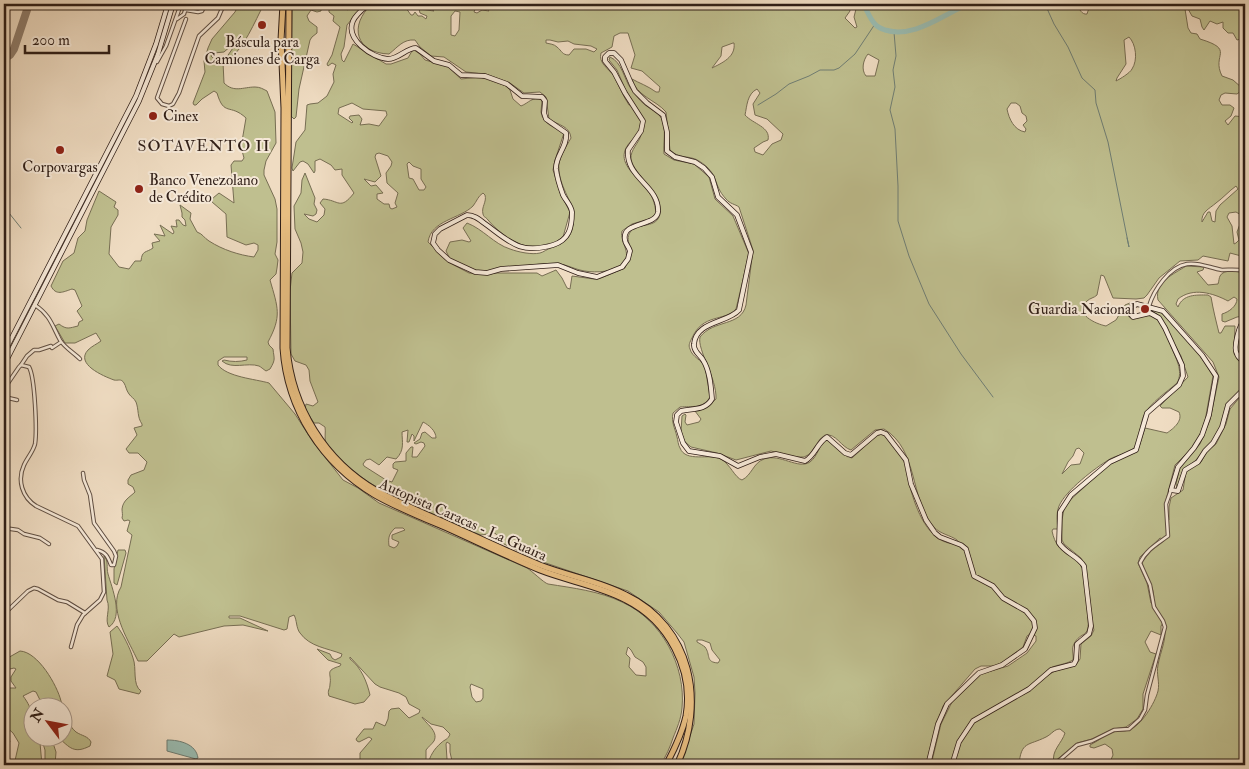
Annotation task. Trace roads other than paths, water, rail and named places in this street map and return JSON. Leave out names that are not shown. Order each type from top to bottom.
[{"type":"highway","name":"Autopista Caracas - La Guaira","points":[[283,4],[281,40],[284,108],[283,348],[287,379],[299,412],[312,435],[329,458],[356,483],[375,495],[530,565],[620,596],[636,605],[653,619],[667,636],[678,656],[684,672],[687,690],[687,710],[683,727],[666,765]]},
{"type":"highway","name":"Autopista Caracas - La Guaira","points":[[289,4],[287,348],[292,378],[303,410],[315,432],[333,455],[359,479],[377,491],[536,563],[622,592],[638,601],[656,615],[683,654],[691,684],[692,701],[689,727],[676,765]]},
{"type":"main road","points":[[4,353],[136,96],[156,44],[168,4]]},
{"type":"main road","points":[[4,365],[128,125],[153,68],[173,4]]},
{"type":"main road","points":[[369,4],[354,18],[352,27],[353,34],[358,43],[374,54],[390,58],[416,48],[434,61],[449,65],[460,75],[485,76],[506,84],[522,96],[542,97],[545,101],[544,113],[546,119],[566,133],[566,140],[556,168],[563,194],[571,209],[567,237],[560,242],[539,248],[516,246],[469,214],[437,232],[434,237],[433,243],[438,250],[452,262],[476,272],[558,265],[578,274],[597,277],[619,269],[625,264],[630,250],[625,240],[625,234],[634,226],[653,220],[658,213],[652,193],[634,173],[628,160],[628,150],[640,134],[643,121],[605,59],[610,53],[619,57],[636,91],[647,103],[663,115],[667,132],[667,151],[675,158],[695,162],[712,177],[718,197],[737,215],[751,252],[739,310],[732,316],[708,326],[698,334],[694,341],[695,349],[706,367],[712,399],[705,406],[697,409],[683,410],[677,415],[676,422],[684,447],[693,452],[720,456],[740,466],[760,457],[776,454],[805,461],[813,455],[826,437],[845,453],[851,455],[877,433],[886,434],[906,458],[911,484],[923,516],[932,530],[940,537],[966,548],[974,576],[993,586],[1003,598],[1026,611],[1035,624],[1028,646],[1002,665],[979,672],[949,702],[938,724],[928,765]]},
{"type":"main road","points":[[952,765],[959,742],[973,721],[1029,690],[1051,670],[1074,664],[1078,644],[1090,632],[1091,626],[1084,568],[1078,558],[1060,545],[1060,512],[1073,492],[1106,465],[1136,450],[1147,413],[1182,381],[1183,374],[1182,365],[1161,321],[1150,313],[1135,317],[1130,313],[1130,308],[1135,304],[1160,309],[1202,355],[1216,376],[1209,415],[1202,435],[1178,467],[1171,490],[1178,490],[1185,470],[1198,462],[1205,451],[1214,443],[1222,428],[1228,406],[1245,388]]},
{"type":"main road","points":[[1245,320],[1239,327],[1235,350],[1236,354],[1245,363]]},
{"type":"main road","points":[[1245,594],[1243,611],[1245,626]]},
{"type":"street","points":[[153,68],[166,46],[181,4]]},
{"type":"street","points":[[176,20],[184,14],[187,4]]},
{"type":"street","points":[[186,10],[202,11],[205,4]]},
{"type":"street","points":[[186,19],[158,98],[162,104],[169,106],[173,104],[179,93],[199,36],[218,18],[224,4]]},
{"type":"street","points":[[1149,306],[1159,284],[1165,277],[1184,265],[1201,265],[1222,270],[1245,271]]},
{"type":"street","points":[[35,305],[41,309],[54,326],[61,342],[80,359]]},
{"type":"street","points":[[4,389],[27,356],[34,350],[51,346],[52,348],[61,342]]},
{"type":"street","points":[[21,365],[29,367],[34,390],[35,442],[22,471],[22,487],[25,496],[29,502],[36,506],[73,522],[102,558],[104,592],[100,600],[84,613],[77,625],[71,647]]},
{"type":"street","points":[[4,397],[17,400]]},
{"type":"street","points":[[83,472],[90,496],[94,523],[114,551],[116,556],[114,565],[111,565],[104,552],[97,550]]},
{"type":"street","points":[[1054,765],[1077,745],[1092,742],[1112,731],[1129,729],[1140,719],[1144,712],[1165,627],[1154,607],[1148,581],[1140,563],[1143,557],[1156,544],[1168,536],[1166,504],[1171,490]]},
{"type":"street","points":[[4,529],[18,530],[24,534],[40,538],[49,544]]},
{"type":"street","points":[[4,614],[28,591],[34,588],[58,600],[67,602],[84,613]]},
{"type":"street","points":[[4,744],[8,741]]},
{"type":"water","points":[[167,740],[191,746],[197,753],[198,758],[167,751]]},
{"type":"waterway","points":[[863,4],[877,26],[896,32],[918,28],[969,4]]},
{"type":"waterway","points":[[1045,4],[1082,78],[1095,90],[1096,103],[1108,142],[1129,247],[1127,238]]},
{"type":"waterway","points":[[758,105],[789,84],[820,70],[839,68],[855,54],[875,24]]},
{"type":"waterway","points":[[894,32],[896,56],[893,70],[895,87],[890,110],[895,129],[898,221],[909,256],[929,304],[961,354],[993,397]]},
{"type":"waterway","points":[[4,216],[9,213],[21,228]]},
{"type":"place","name":"Báscula para Camiones de Carga","points":[[262,25]]},
{"type":"place","name":"Cinex","points":[[153,116]]},
{"type":"place","name":"Corpovargas","points":[[60,150]]},
{"type":"place","name":"Banco Venezolano de Crédito","points":[[139,189]]},
{"type":"place","name":"Guardia Nacional","points":[[1145,309]]},
{"type":"district","name":"SOTAVENTO II","points":[[204,146]]}]
